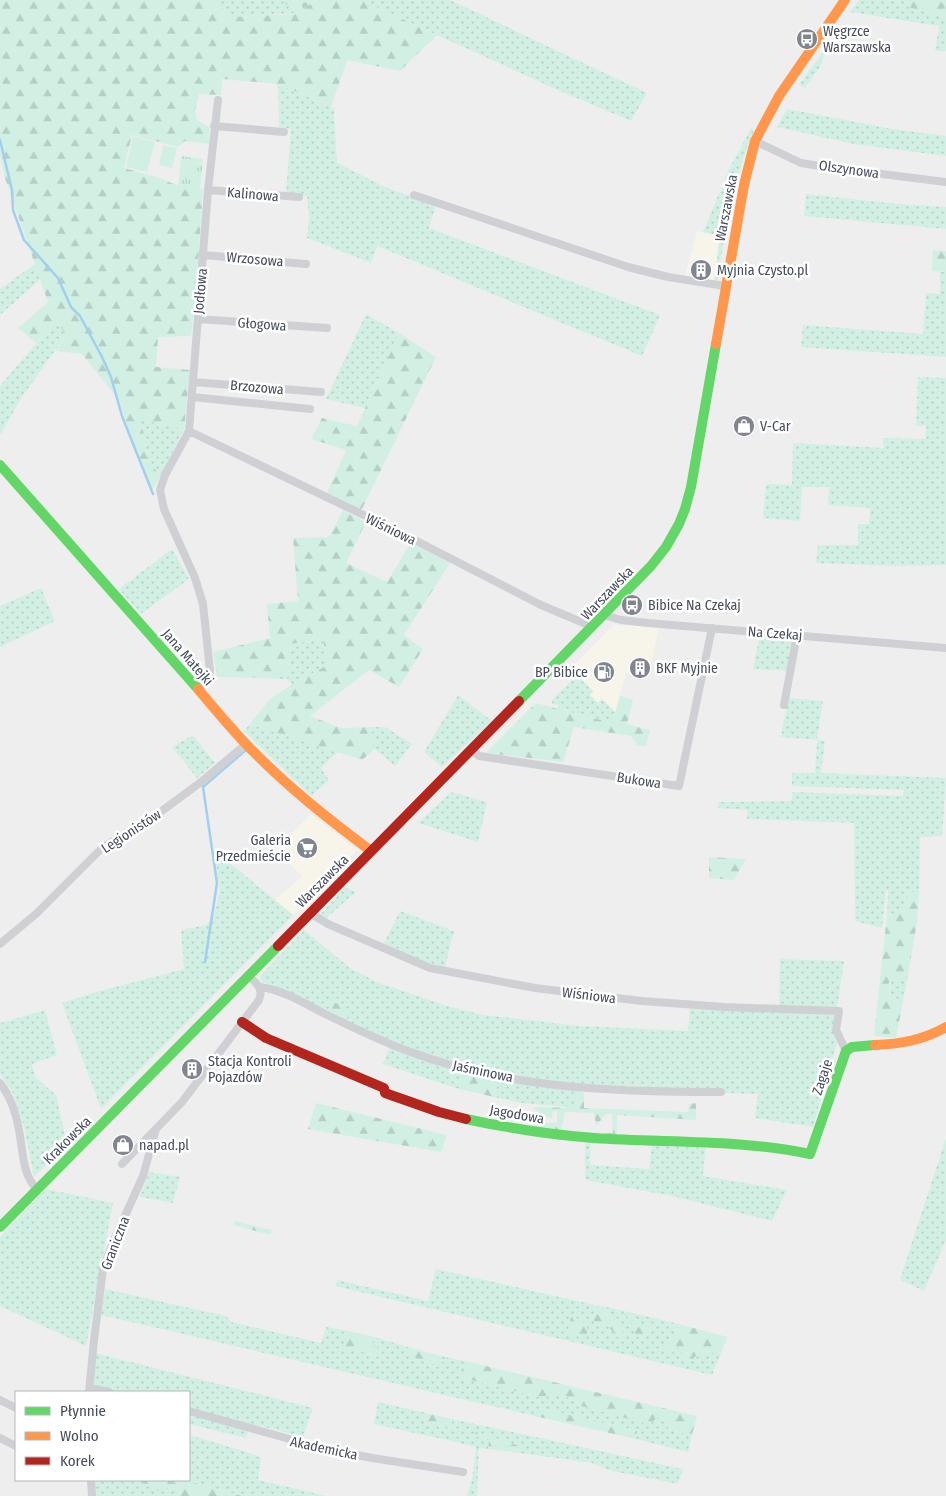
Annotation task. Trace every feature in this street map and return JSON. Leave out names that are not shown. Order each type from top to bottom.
[{"type":"main road","name":"Warszawska","points":[[154,1072],[604,615],[661,554],[672,539],[685,509],[696,459],[744,185],[756,142],[779,96],[845,0]]},
{"type":"main road","name":"Jana Matejki","points":[[0,465],[246,744],[281,779],[322,814],[371,851]]},
{"type":"main road","name":"Jagodowa","points":[[242,1022],[266,1038],[384,1088],[385,1093],[457,1117],[530,1131],[612,1139],[667,1139],[763,1144],[810,1154]]},
{"type":"main road","name":"Zagaje","points":[[810,1154],[846,1051],[852,1047],[906,1044],[926,1038],[946,1027]]},
{"type":"main road","name":"Krakowska","points":[[0,1227],[154,1072]]},
{"type":"street","name":"Jodłowa","points":[[198,689],[209,679],[210,671],[203,604],[195,578],[164,509],[160,490],[165,476],[189,431],[208,190],[218,100]]},
{"type":"street","points":[[214,126],[284,132]]},
{"type":"street","name":"Olszynowa","points":[[756,142],[801,163],[946,182]]},
{"type":"street","name":"Kalinowa","points":[[208,190],[298,197]]},
{"type":"street","points":[[414,195],[628,267],[668,277],[725,286]]},
{"type":"street","name":"Wrzosowa","points":[[203,255],[306,264]]},
{"type":"street","name":"Głogowa","points":[[198,319],[327,328]]},
{"type":"street","name":"Brzozowa","points":[[193,382],[321,392]]},
{"type":"street","name":"Brzozowa","points":[[192,397],[310,409]]},
{"type":"street","name":"Wiśniowa","points":[[189,431],[400,533],[541,605],[592,627]]},
{"type":"street","name":"Na Czekaj","points":[[604,615],[622,620],[946,648]]},
{"type":"street","name":"Bukowa","points":[[471,750],[479,756],[680,786],[712,628]]},
{"type":"street","points":[[784,705],[797,635]]},
{"type":"street","name":"Legionistów","points":[[0,944],[37,913],[102,848],[159,813],[201,782],[246,744]]},
{"type":"street","name":"Wiśniowa","points":[[310,913],[328,924],[430,968],[535,988],[642,1002],[839,1011],[836,1030],[846,1051]]},
{"type":"street","points":[[248,976],[260,986]]},
{"type":"street","name":"Graniczna","points":[[122,1164],[182,1102],[259,1000],[260,986]]},
{"type":"street","name":"Jaśminowa","points":[[260,986],[275,989],[408,1052],[480,1072],[513,1079],[578,1087],[722,1092]]},
{"type":"street","points":[[0,1083],[12,1101],[27,1175],[37,1190]]},
{"type":"street","name":"Graniczna","points":[[90,1390],[94,1340],[105,1264],[143,1176],[156,1129]]},
{"type":"street","points":[[0,1400],[15,1408]]},
{"type":"street","name":"Akademicka","points":[[190,1412],[318,1447],[372,1458],[463,1472]]},
{"type":"street","points":[[0,1438],[15,1446]]},
{"type":"street","points":[[91,1481],[92,1496]]},
{"type":"shaded area","points":[[697,231],[720,236],[714,282],[685,276]]},
{"type":"shaded area","points":[[614,625],[659,626],[649,675],[626,673],[615,712],[602,699],[598,703],[590,695],[593,691],[570,669]]},
{"type":"shaded area","points":[[311,814],[357,850],[293,915],[275,900],[303,876],[274,851]]},
{"type":"green space","points":[[0,0],[213,0],[233,17],[294,14],[317,0],[361,0],[437,35],[400,71],[347,60],[331,107],[278,84],[222,79],[221,95],[199,94],[195,110],[197,120],[209,127],[209,144],[185,141],[178,147],[132,135],[124,168],[157,177],[179,186],[203,189],[191,336],[158,337],[156,367],[190,370],[184,429],[141,421],[148,458],[160,477],[151,492],[118,399],[82,354],[56,351],[66,335],[56,320],[36,343],[18,328],[48,302],[5,178],[0,155]]},
{"type":"green space","points":[[213,0],[282,0],[296,13],[233,17]]},
{"type":"green space","points":[[282,0],[317,0],[296,13]]},
{"type":"green space","points":[[360,0],[450,0],[647,93],[631,121],[560,91]]},
{"type":"green space","points":[[859,0],[907,0],[909,7],[946,18],[946,51],[935,51],[939,26],[850,12]]},
{"type":"green space","points":[[907,0],[946,0],[946,18],[908,7]]},
{"type":"green space","points":[[827,46],[820,67],[805,88],[799,85]]},
{"type":"green space","points":[[278,84],[334,110],[337,163],[387,188],[436,205],[429,228],[660,315],[642,356],[377,246],[371,263],[307,238],[309,218],[307,196],[286,193],[291,129],[279,127]]},
{"type":"green space","points":[[787,109],[893,129],[946,136],[946,156],[854,144],[777,127]]},
{"type":"green space","points":[[751,128],[754,130],[735,186],[717,282],[714,282],[720,236],[703,232],[718,196],[728,179],[725,177]]},
{"type":"green space","points":[[133,136],[155,142],[147,172],[126,167]]},
{"type":"green space","points":[[163,145],[177,148],[172,168],[159,165]]},
{"type":"green space","points":[[181,156],[203,159],[200,189],[178,186]]},
{"type":"green space","points":[[806,194],[946,207],[946,229],[804,216]]},
{"type":"green space","points":[[933,250],[946,251],[946,272],[932,271]]},
{"type":"green space","points":[[35,264],[41,279],[0,315],[0,289]]},
{"type":"green space","points":[[940,272],[946,272],[946,357],[801,347],[803,325],[923,334],[926,293],[940,294]]},
{"type":"green space","points":[[366,314],[399,333],[365,408],[326,399]]},
{"type":"green space","points":[[56,320],[66,335],[22,397],[0,435],[0,386]]},
{"type":"green space","points":[[399,333],[436,357],[361,511],[326,495],[346,450],[311,439],[322,418],[357,426]]},
{"type":"green space","points":[[918,377],[946,378],[946,565],[894,566],[816,563],[818,545],[858,545],[858,524],[869,524],[870,508],[828,505],[829,487],[802,487],[800,521],[763,518],[766,484],[792,485],[793,443],[884,448],[883,438],[926,439],[926,426],[916,426]]},
{"type":"green space","points":[[141,421],[184,429],[160,477],[148,458]]},
{"type":"green space","points":[[343,510],[366,522],[346,563],[387,582],[411,542],[450,563],[404,635],[423,649],[399,687],[369,670],[310,716],[341,728],[371,727],[375,749],[362,760],[250,724],[270,699],[292,684],[328,665],[323,639],[291,644],[287,679],[217,677],[213,652],[270,638],[267,604],[298,601],[293,538],[329,537]]},
{"type":"green space","points":[[172,549],[189,579],[141,614],[119,589]]},
{"type":"green space","points":[[41,588],[55,621],[0,647],[0,606]]},
{"type":"green space","points":[[760,635],[793,638],[788,671],[753,669]]},
{"type":"green space","points":[[323,639],[328,665],[292,684],[287,679],[291,644]]},
{"type":"green space","points":[[577,675],[593,691],[590,695],[598,703],[602,699],[615,712],[612,723],[558,709],[559,705],[553,704],[551,701]]},
{"type":"green space","points":[[458,695],[492,721],[442,767],[424,752]]},
{"type":"green space","points":[[620,696],[633,700],[627,724],[650,730],[646,746],[637,745],[631,736],[574,727],[563,762],[486,753],[536,703],[612,723]]},
{"type":"green space","points":[[788,698],[823,701],[817,739],[825,741],[821,773],[946,778],[942,836],[920,837],[919,892],[909,892],[904,911],[887,915],[888,890],[886,890],[882,928],[855,921],[854,823],[747,819],[748,810],[718,808],[719,802],[791,801],[793,792],[903,796],[904,790],[792,786],[792,773],[815,773],[817,740],[781,737]]},
{"type":"green space","points":[[250,724],[338,752],[321,768],[329,780],[311,796],[244,731]]},
{"type":"green space","points":[[371,727],[385,727],[412,744],[395,766],[375,749]]},
{"type":"green space","points":[[193,735],[215,763],[197,778],[172,747]]},
{"type":"green space","points":[[451,792],[487,802],[478,842],[418,823]]},
{"type":"green space","points":[[214,850],[293,915],[101,1109],[62,1003],[184,969],[181,930],[206,925],[213,918],[220,890]]},
{"type":"green space","points":[[709,857],[746,859],[734,880],[709,878]]},
{"type":"green space","points":[[345,887],[356,892],[325,919],[319,916]]},
{"type":"green space","points":[[909,892],[919,892],[917,922],[908,974],[889,982],[889,1001],[903,1001],[896,1038],[874,1036],[887,915],[904,911]]},
{"type":"green space","points":[[400,911],[454,931],[445,967],[424,962],[383,945]]},
{"type":"green space","points":[[304,930],[350,968],[377,982],[447,1006],[483,1015],[580,1026],[688,1031],[690,1009],[833,1014],[837,1043],[813,1127],[755,1118],[758,1094],[725,1093],[723,1089],[575,1085],[513,1077],[425,1055],[346,1021],[332,1001],[327,1012],[260,979],[260,976]]},
{"type":"green space","points":[[780,959],[844,961],[837,1008],[779,1006]]},
{"type":"green space","points":[[908,974],[903,1001],[889,1001],[890,982]]},
{"type":"green space","points":[[332,1001],[351,1010],[346,1021],[327,1012]]},
{"type":"green space","points":[[45,1010],[57,1055],[32,1064],[35,1077],[56,1095],[67,1144],[34,1177],[24,1127],[14,1095],[0,1074],[0,1023]]},
{"type":"green space","points":[[390,1046],[463,1071],[459,1089],[383,1064]]},
{"type":"green space","points":[[463,1071],[499,1079],[494,1097],[459,1089]]},
{"type":"green space","points":[[499,1079],[577,1089],[576,1108],[523,1103],[494,1097]]},
{"type":"green space","points":[[577,1089],[584,1093],[584,1108],[688,1112],[689,1104],[696,1103],[696,1120],[617,1115],[617,1137],[586,1135],[586,1132],[613,1133],[612,1114],[606,1114],[596,1126],[594,1113],[565,1112],[561,1132],[528,1129],[530,1125],[557,1122],[557,1111],[553,1111],[552,1118],[538,1117],[538,1111],[534,1110],[535,1107],[576,1108]]},
{"type":"green space","points":[[316,1103],[447,1135],[441,1152],[308,1129]]},
{"type":"green space","points":[[946,1138],[946,1240],[924,1291],[900,1280]]},
{"type":"green space","points":[[585,1139],[591,1140],[590,1165],[649,1169],[652,1143],[706,1145],[703,1176],[787,1190],[772,1221],[672,1196],[585,1180]]},
{"type":"green space","points":[[149,1172],[180,1177],[173,1203],[140,1197]]},
{"type":"green space","points":[[46,1189],[113,1203],[86,1346],[0,1306],[0,1237]]},
{"type":"green space","points":[[234,1221],[272,1230],[270,1235],[234,1225]]},
{"type":"green space","points":[[436,1269],[595,1305],[594,1320],[608,1326],[622,1342],[608,1317],[607,1307],[679,1324],[665,1351],[679,1346],[690,1353],[701,1355],[723,1348],[712,1375],[335,1286],[337,1280],[428,1301]]},
{"type":"green space","points":[[105,1289],[226,1316],[231,1322],[321,1343],[326,1327],[344,1330],[346,1348],[380,1357],[373,1345],[371,1336],[408,1347],[405,1354],[439,1367],[445,1357],[465,1361],[459,1377],[539,1397],[561,1393],[581,1406],[659,1417],[663,1419],[670,1430],[692,1435],[688,1452],[636,1439],[637,1431],[541,1408],[539,1417],[101,1315]]},
{"type":"green space","points":[[595,1305],[607,1307],[608,1316],[614,1318],[626,1337],[622,1342],[608,1326],[594,1321]]},
{"type":"green space","points":[[628,1314],[640,1325],[648,1324],[650,1336],[636,1337],[632,1323],[625,1315]]},
{"type":"green space","points":[[571,1317],[587,1324],[587,1335],[567,1334]]},
{"type":"green space","points":[[679,1324],[728,1337],[723,1348],[706,1356],[697,1355],[690,1361],[682,1358],[682,1349],[679,1347],[672,1353],[665,1351]]},
{"type":"green space","points":[[344,1330],[371,1336],[373,1345],[382,1350],[380,1357],[346,1348]]},
{"type":"green space","points":[[408,1347],[445,1357],[439,1367],[405,1354]]},
{"type":"green space","points":[[95,1353],[313,1408],[303,1437],[261,1426],[249,1429],[246,1438],[190,1424],[190,1391],[93,1391]]},
{"type":"green space","points":[[465,1361],[697,1416],[692,1435],[670,1430],[663,1419],[659,1417],[648,1424],[581,1406],[561,1393],[539,1397],[459,1377]]},
{"type":"green space","points":[[378,1402],[426,1413],[424,1423],[450,1429],[452,1419],[683,1469],[678,1484],[612,1471],[592,1463],[520,1453],[517,1445],[494,1440],[476,1432],[475,1436],[489,1440],[488,1449],[479,1448],[477,1496],[467,1496],[472,1480],[476,1447],[374,1424]]},
{"type":"green space","points":[[541,1408],[637,1431],[636,1439],[539,1417]]},
{"type":"green space","points":[[426,1413],[452,1419],[450,1429],[424,1423]]},
{"type":"green space","points":[[476,1432],[492,1436],[494,1440],[517,1445],[520,1453],[488,1449],[489,1440],[474,1436]]},
{"type":"green space","points":[[190,1435],[261,1458],[258,1480],[327,1496],[242,1496],[189,1481]]},
{"type":"green space","points":[[91,1481],[142,1481],[180,1491],[179,1496],[93,1496]]},
{"type":"green space","points":[[189,1481],[242,1496],[179,1496],[180,1491],[167,1488],[161,1492],[141,1482]]},
{"type":"waterway","points":[[0,140],[12,190],[13,210],[24,240],[58,278],[71,307],[80,316],[102,357],[111,377],[122,416],[153,494]]},
{"type":"waterway","points":[[205,962],[217,883],[203,787],[246,750]]},
{"type":"traffic: fast","points":[[519,701],[651,566],[666,547],[679,524],[691,487],[716,344]]},
{"type":"traffic: fast","points":[[0,465],[198,689]]},
{"type":"traffic: fast","points":[[0,1227],[278,946]]},
{"type":"traffic: fast","points":[[466,1119],[530,1131],[578,1137],[729,1144],[783,1149],[810,1154],[846,1051],[852,1047],[875,1045]]},
{"type":"traffic: slow","points":[[716,344],[744,185],[755,141],[779,96],[845,0]]},
{"type":"traffic: slow","points":[[198,689],[260,759],[322,813],[371,851]]},
{"type":"traffic: slow","points":[[875,1045],[894,1044],[912,1040],[946,1027]]},
{"type":"traffic: jam","points":[[278,946],[519,701]]},
{"type":"traffic: jam","points":[[242,1022],[266,1038],[384,1088],[385,1093],[439,1112],[466,1119]]},
{"type":"place","name":"Węgrzce Warszawska","points":[[807,39]]},
{"type":"place","name":"Myjnia Czysto.pl","points":[[701,270]]},
{"type":"place","name":"V-Car","points":[[744,426]]},
{"type":"place","name":"Bibice Na Czekaj","points":[[632,605]]},
{"type":"place","name":"BKF Myjnie","points":[[640,668]]},
{"type":"place","name":"BP Bibice","points":[[604,672]]},
{"type":"place","name":"Galeria Przedmieście","points":[[307,848]]},
{"type":"place","name":"Stacja Kontroli Pojazdów","points":[[192,1069]]},
{"type":"place","name":"napad.pl","points":[[123,1145]]}]
